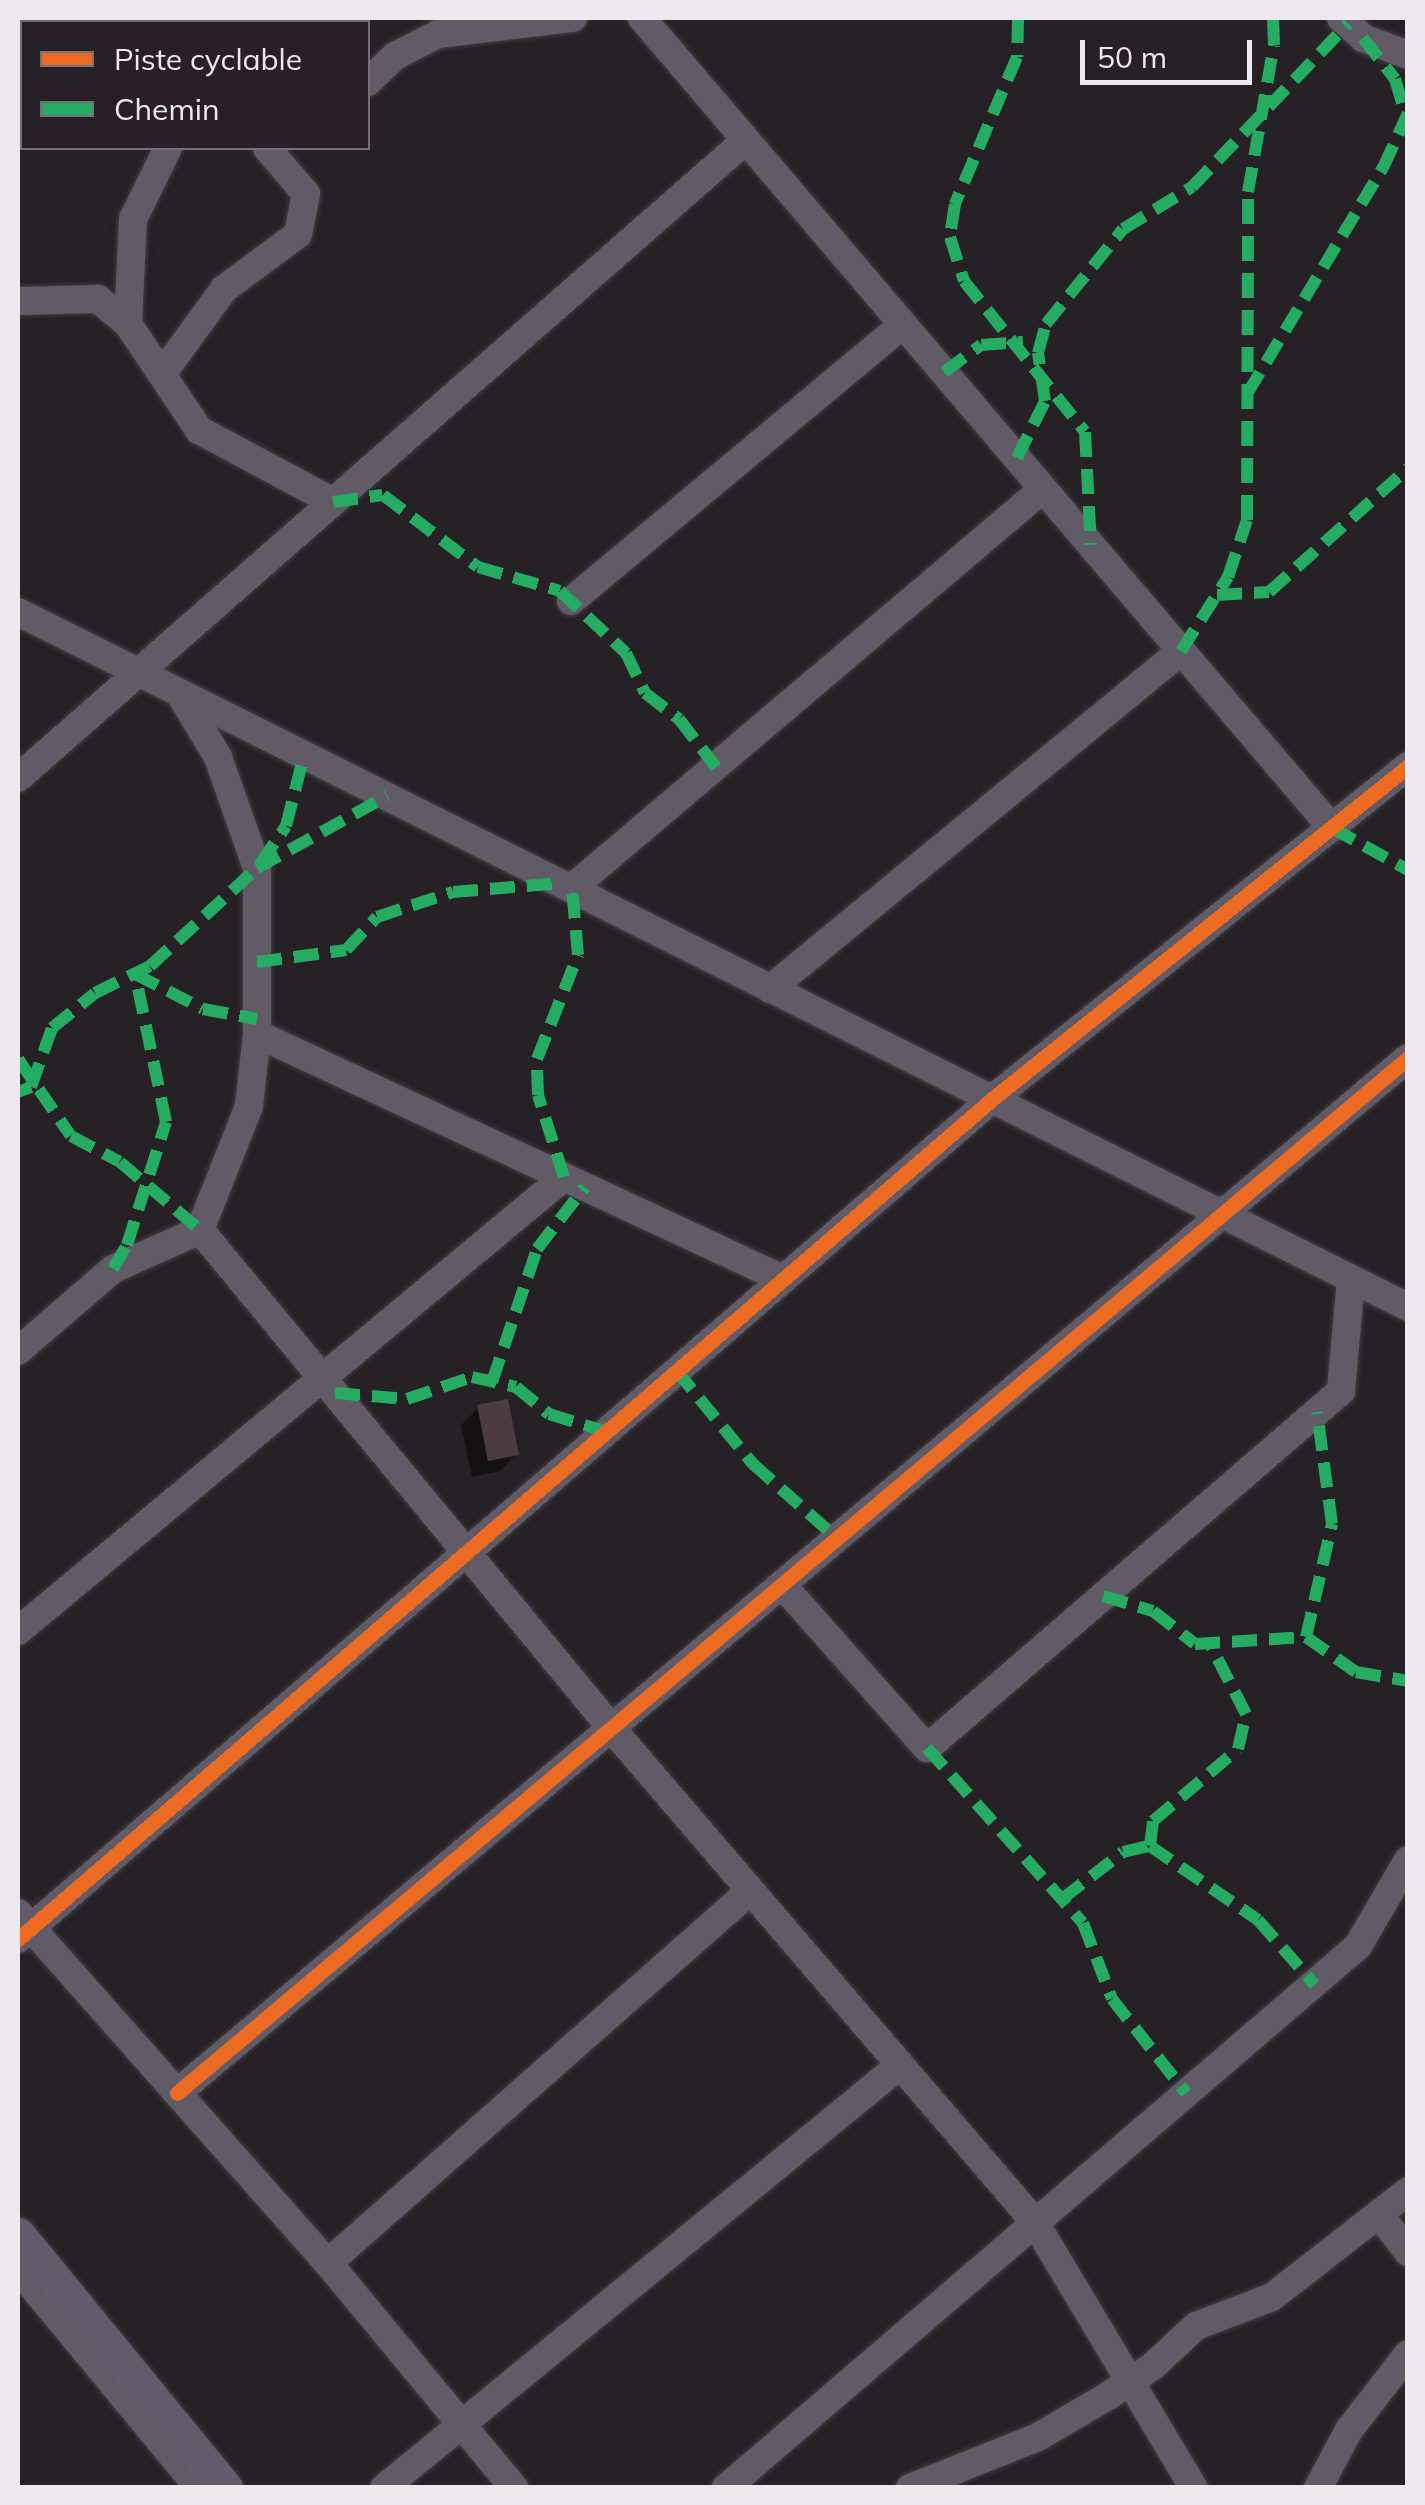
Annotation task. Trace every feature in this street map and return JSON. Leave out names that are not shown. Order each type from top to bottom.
[{"type":"main road","points":[[18,2234],[225,2488]]},
{"type":"street","points":[[370,80],[395,56],[438,34],[573,18]]},
{"type":"street","points":[[642,18],[1332,828]]},
{"type":"street","points":[[1342,18],[1363,38],[1408,55]]},
{"type":"street","points":[[18,778],[746,140]]},
{"type":"street","points":[[128,324],[133,219],[169,150]]},
{"type":"street","points":[[162,374],[224,290],[298,234],[306,194],[269,150]]},
{"type":"street","points":[[18,300],[98,299],[128,324],[198,430],[333,502]]},
{"type":"street","points":[[571,601],[903,324]]},
{"type":"street","points":[[572,888],[1043,489]]},
{"type":"street","points":[[18,612],[1408,1308]]},
{"type":"street","points":[[770,988],[1182,652]]},
{"type":"street","points":[[18,1351],[112,1268],[200,1230],[250,1106],[257,1034],[258,868],[218,757],[179,693]]},
{"type":"street","points":[[514,2488],[328,2263],[22,1927],[991,1100],[1408,766]]},
{"type":"street","points":[[257,1034],[782,1279]]},
{"type":"street","points":[[177,2093],[784,1587],[1408,1058]]},
{"type":"street","points":[[18,1631],[320,1375],[564,1177]]},
{"type":"street","points":[[200,1230],[613,1730],[1034,2220],[1194,2488]]},
{"type":"street","points":[[784,1587],[927,1748],[1341,1391],[1351,1279]]},
{"type":"street","points":[[726,2488],[1358,1946],[1401,1894],[1408,1860]]},
{"type":"street","points":[[328,2263],[750,1890]]},
{"type":"street","points":[[384,2488],[900,2064]]},
{"type":"street","points":[[910,2488],[1038,2436],[1130,2382],[1196,2326],[1272,2297],[1408,2191]]},
{"type":"street","points":[[1379,2214],[1408,2252]]},
{"type":"street","points":[[18,2269],[199,2488]]},
{"type":"street","points":[[1318,2488],[1349,2430],[1408,2354]]},
{"type":"building","points":[[508,1399],[519,1455],[488,1461],[477,1405]]},
{"type":"marked path","points":[[1018,18],[1017,57],[955,204],[950,237],[964,281],[1085,432],[1091,545]]},
{"type":"marked path","points":[[1181,651],[1228,577],[1247,520],[1248,192],[1274,45],[1273,18]]},
{"type":"marked path","points":[[1017,458],[1045,401],[1038,353],[1046,324],[1123,229],[1192,187],[1348,24]]},
{"type":"marked path","points":[[1363,38],[1395,79],[1408,123]]},
{"type":"marked path","points":[[1247,394],[1383,168],[1408,113]]},
{"type":"marked path","points":[[944,372],[981,345],[1023,342]]},
{"type":"marked path","points":[[1217,595],[1269,592],[1408,468]]},
{"type":"marked path","points":[[333,502],[383,495],[478,567],[560,591],[626,653],[645,693],[679,719],[716,767]]},
{"type":"marked path","points":[[260,864],[286,826],[304,755]]},
{"type":"marked path","points":[[18,1092],[31,1087],[52,1028],[95,993],[150,966],[257,868],[387,796]]},
{"type":"marked path","points":[[1332,828],[1408,870]]},
{"type":"marked path","points":[[257,962],[346,950],[377,917],[453,892],[562,883]]},
{"type":"marked path","points":[[564,1177],[538,1095],[537,1059],[578,955],[572,888]]},
{"type":"marked path","points":[[135,974],[203,1009],[257,1019]]},
{"type":"marked path","points":[[113,1269],[127,1245],[166,1122],[135,974]]},
{"type":"marked path","points":[[18,1059],[71,1136],[120,1162],[200,1230]]},
{"type":"marked path","points":[[492,1382],[537,1249],[585,1187]]},
{"type":"marked path","points":[[676,1370],[753,1464],[839,1540]]},
{"type":"marked path","points":[[335,1393],[407,1399],[472,1377],[516,1387],[549,1414],[604,1431]]},
{"type":"marked path","points":[[1306,1637],[1332,1524],[1317,1412]]},
{"type":"marked path","points":[[1103,1596],[1153,1611],[1195,1644],[1306,1637],[1356,1672],[1408,1681]]},
{"type":"marked path","points":[[1150,1846],[1153,1821],[1238,1749],[1246,1714],[1211,1646]]},
{"type":"marked path","points":[[927,1748],[1083,1923],[1112,1999],[1186,2093]]},
{"type":"marked path","points":[[1062,1899],[1123,1852],[1150,1846],[1258,1920],[1315,1985]]},
{"type":"cycle path","points":[[18,1939],[991,1100],[1408,766]]},
{"type":"cycle path","points":[[177,2093],[1408,1058]]}]
